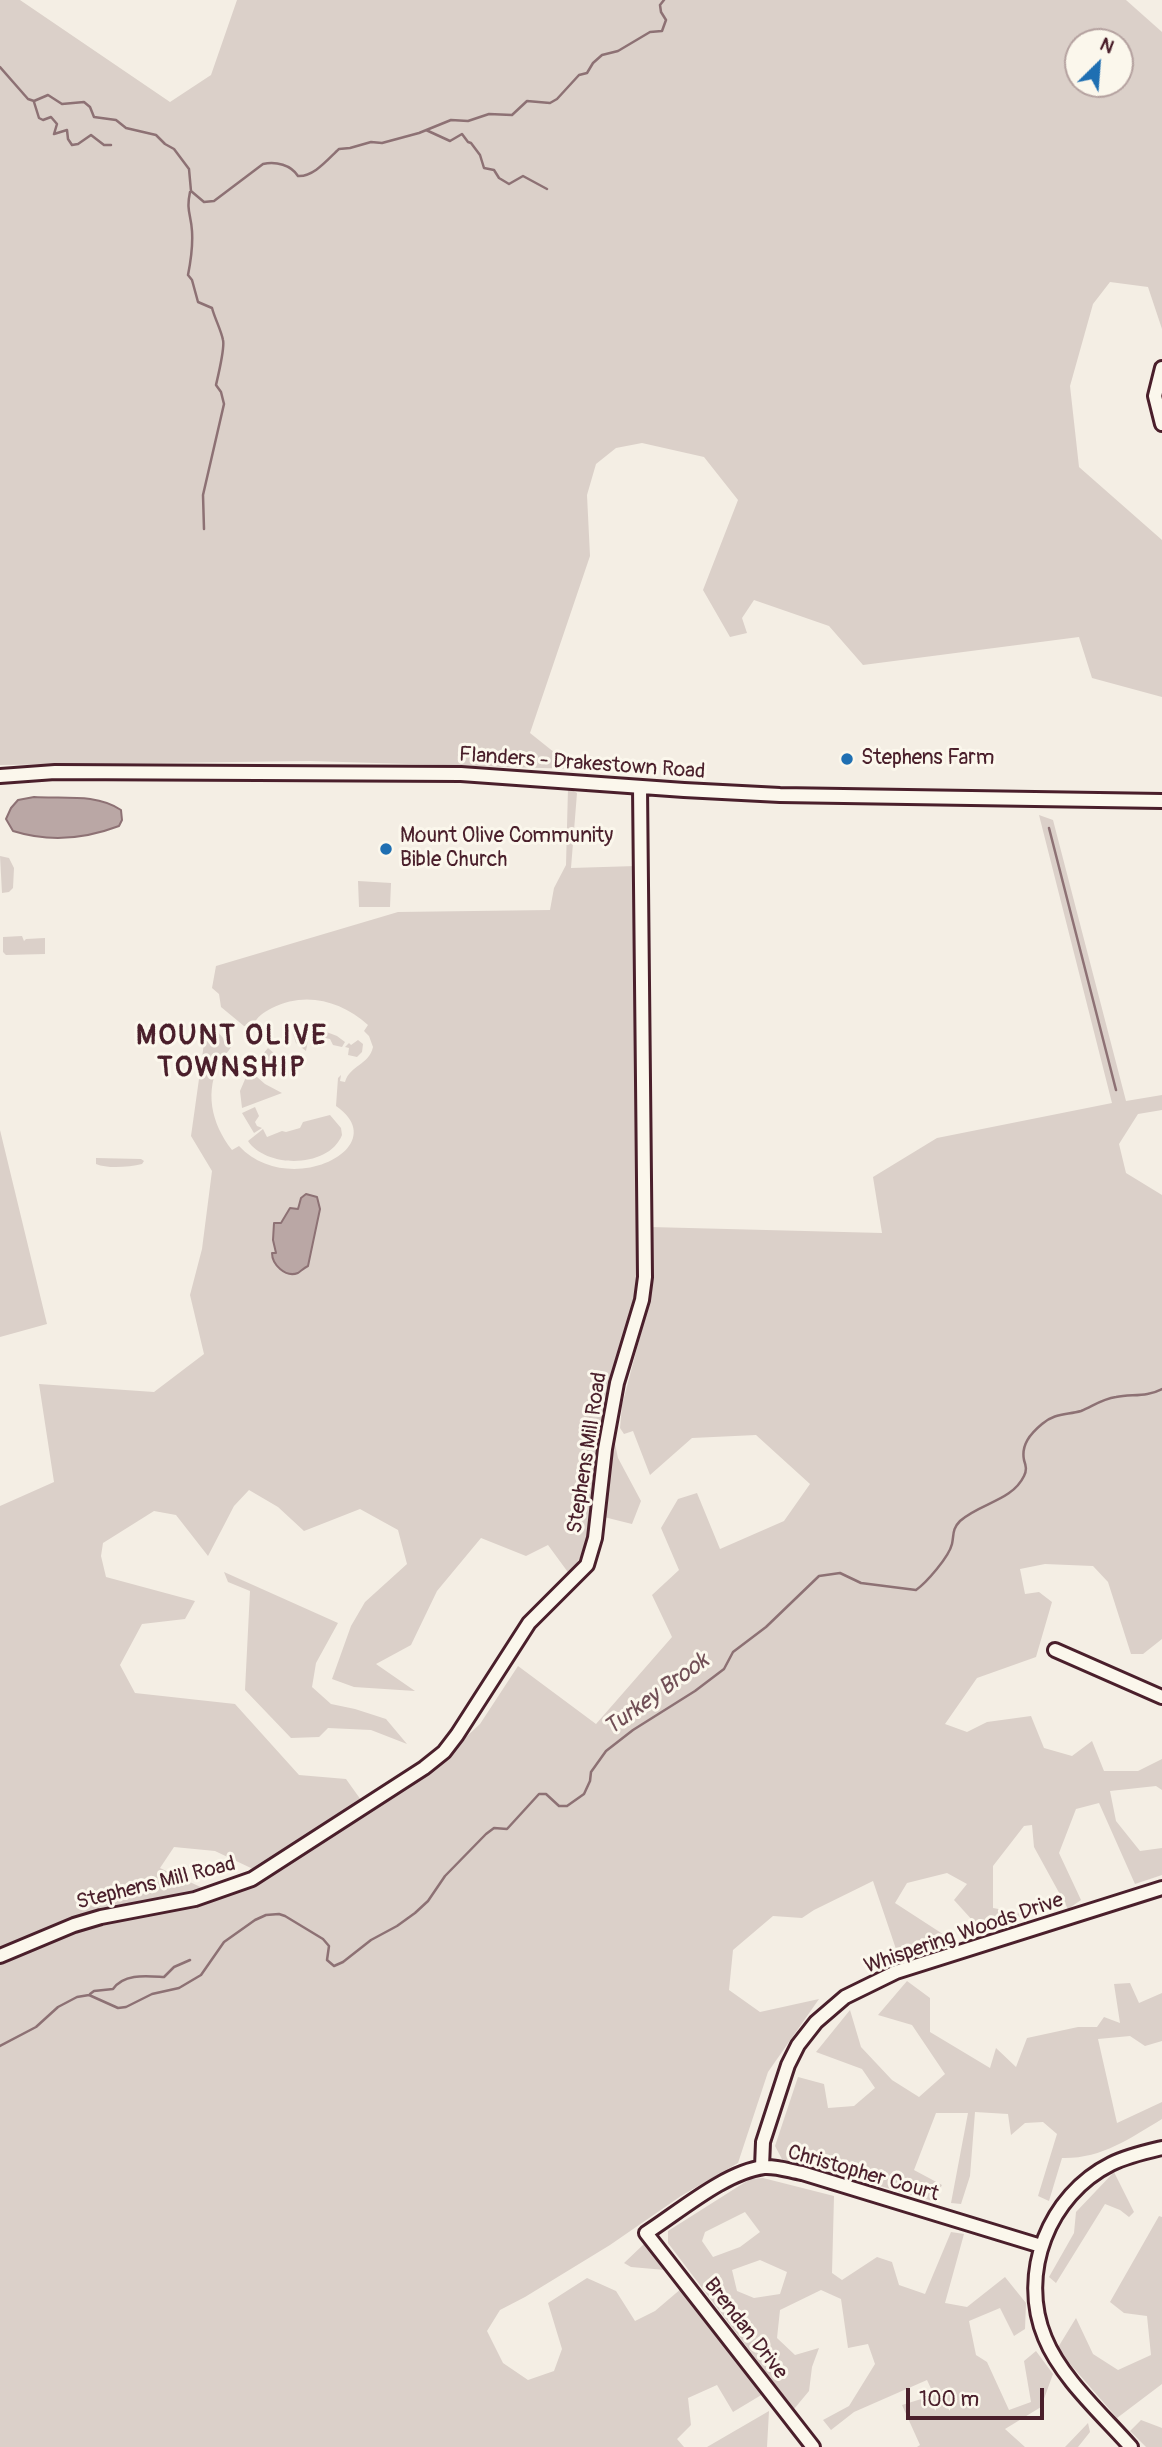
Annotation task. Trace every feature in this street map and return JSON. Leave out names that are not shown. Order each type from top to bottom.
[{"type":"street","points":[[1162,368],[1154,396],[1162,424]]},
{"type":"street","name":"Flanders - Drakestown Road","points":[[0,776],[55,772],[411,773],[499,776],[780,795],[1162,801]]},
{"type":"street","name":"Stephens Mill Road","points":[[0,1956],[83,1922],[194,1899],[252,1879],[424,1768],[444,1752],[457,1735],[528,1623],[587,1565],[595,1538],[603,1462],[617,1383],[642,1300],[646,1277],[640,787]]},
{"type":"street","points":[[1055,1650],[1162,1697]]},
{"type":"street","name":"Whispering Woods Drive","points":[[762,2167],[764,2142],[788,2065],[798,2045],[816,2022],[845,1997],[896,1972],[1162,1888]]},
{"type":"street","points":[[1131,2447],[1067,2374],[1045,2339],[1036,2304],[1037,2259],[1050,2224],[1062,2206],[1086,2180],[1111,2163],[1162,2148]]},
{"type":"street","name":"Christopher Court","points":[[646,2233],[732,2178],[762,2167],[774,2167],[802,2173],[1041,2246]]},
{"type":"street","name":"Brendan Drive","points":[[646,2233],[813,2447]]},
{"type":"shaded area","points":[[0,0],[20,0],[170,102],[211,75],[237,0],[1126,0],[1162,32],[1162,329],[1148,287],[1110,282],[1093,304],[1070,386],[1079,467],[1162,540],[1162,697],[1092,678],[1079,637],[863,665],[829,626],[754,600],[742,618],[747,633],[730,637],[703,590],[738,500],[704,457],[642,443],[616,448],[596,464],[587,495],[590,556],[530,733],[575,769],[310,761],[0,765]]},
{"type":"shaded area","points":[[568,788],[577,793],[571,868],[636,866],[639,1166],[637,1285],[607,1399],[587,1545],[570,1575],[548,1545],[526,1556],[481,1538],[437,1591],[411,1645],[376,1664],[415,1691],[354,1687],[332,1679],[351,1626],[365,1602],[407,1564],[398,1530],[360,1509],[304,1531],[278,1507],[249,1490],[234,1506],[208,1556],[176,1515],[154,1511],[103,1543],[101,1556],[106,1577],[195,1601],[185,1619],[142,1624],[120,1665],[135,1693],[235,1704],[299,1775],[346,1779],[361,1800],[280,1856],[253,1869],[215,1851],[174,1847],[160,1868],[209,1891],[92,1913],[0,1950],[0,1506],[54,1482],[39,1384],[154,1392],[204,1354],[190,1295],[202,1249],[212,1171],[191,1136],[206,1029],[216,1030],[231,1047],[216,1072],[211,1095],[215,1118],[225,1140],[232,1150],[239,1146],[260,1161],[284,1168],[307,1168],[329,1162],[345,1151],[353,1137],[351,1122],[336,1106],[338,1078],[341,1075],[340,1081],[345,1082],[347,1076],[368,1058],[373,1047],[364,1031],[368,1025],[346,1010],[323,1001],[298,1000],[285,1003],[263,1013],[253,1026],[244,1026],[221,1007],[219,994],[212,988],[216,966],[398,912],[550,910],[554,888],[566,865]]},
{"type":"shaded area","points":[[34,797],[101,801],[121,810],[122,820],[119,826],[66,838],[40,837],[13,831],[6,819],[11,808],[18,800]]},
{"type":"shaded area","points":[[1039,815],[1053,820],[1126,1101],[1162,1095],[1162,1110],[1138,1114],[1119,1144],[1126,1173],[1162,1195],[1162,1639],[1143,1654],[1131,1654],[1108,1582],[1093,1566],[1045,1564],[1020,1569],[1025,1594],[1039,1592],[1052,1602],[1036,1657],[977,1678],[945,1724],[967,1732],[987,1722],[1031,1716],[1044,1748],[1072,1756],[1092,1741],[1104,1771],[1138,1771],[1162,1759],[1162,1790],[1156,1786],[1110,1791],[1116,1821],[1140,1851],[1162,1848],[1162,1875],[1135,1884],[1099,1803],[1076,1809],[1059,1853],[1081,1900],[1068,1909],[1034,1847],[1032,1825],[1024,1826],[993,1866],[993,1908],[1026,1914],[983,1932],[954,1900],[967,1884],[947,1873],[907,1883],[895,1903],[952,1940],[897,1952],[873,1881],[802,1918],[773,1916],[733,1950],[729,1990],[760,2012],[819,1999],[768,2072],[738,2163],[681,2196],[610,2245],[500,2310],[487,2331],[503,2363],[528,2380],[554,2371],[562,2349],[548,2303],[587,2278],[616,2291],[635,2321],[655,2311],[682,2288],[763,2394],[733,2412],[717,2385],[688,2398],[691,2425],[677,2439],[684,2447],[0,2447],[0,1960],[84,1926],[219,1896],[436,1765],[480,1724],[518,1666],[596,1724],[672,1637],[652,1595],[679,1570],[661,1528],[678,1499],[697,1493],[720,1549],[784,1521],[810,1484],[756,1435],[692,1438],[650,1475],[633,1431],[624,1434],[620,1428],[622,1405],[652,1291],[650,1227],[882,1233],[873,1177],[937,1138],[1112,1103]]},
{"type":"shaded area","points":[[0,856],[9,858],[14,868],[13,888],[9,892],[2,893]]},
{"type":"shaded area","points":[[358,881],[391,883],[390,907],[359,907]]},
{"type":"shaded area","points":[[22,936],[24,941],[45,938],[45,954],[6,955],[3,952],[3,937]]},
{"type":"shaded area","points":[[308,1027],[310,1030],[306,1051],[296,1043],[292,1031]]},
{"type":"shaded area","points":[[316,1028],[337,1036],[345,1042],[342,1047],[333,1045],[330,1039],[325,1038],[320,1043],[311,1042]]},
{"type":"shaded area","points":[[358,1040],[363,1044],[362,1052],[357,1057],[348,1055],[349,1048],[345,1047]]},
{"type":"shaded area","points":[[268,1048],[285,1063],[286,1069],[282,1074],[275,1074],[257,1061]]},
{"type":"shaded area","points":[[249,1070],[265,1084],[282,1093],[242,1108],[240,1091]]},
{"type":"shaded area","points":[[255,1107],[259,1116],[255,1122],[262,1128],[254,1133],[242,1113]]},
{"type":"shaded area","points":[[330,1115],[341,1128],[342,1135],[335,1146],[312,1159],[297,1161],[269,1157],[248,1141],[263,1129],[267,1137],[300,1128],[303,1122]]},
{"type":"shaded area","points":[[0,1130],[47,1324],[0,1337]]},
{"type":"shaded area","points":[[96,1158],[144,1161],[137,1165],[112,1167],[96,1164]]},
{"type":"shaded area","points":[[306,1194],[317,1197],[320,1209],[308,1266],[298,1273],[288,1274],[280,1269],[273,1257],[272,1253],[276,1253],[273,1240],[274,1223],[281,1223],[290,1208],[298,1209],[301,1198]]},
{"type":"shaded area","points":[[614,1439],[618,1458],[641,1501],[632,1524],[604,1517]]},
{"type":"shaded area","points":[[224,1572],[338,1623],[316,1663],[312,1687],[331,1704],[386,1719],[407,1744],[371,1730],[328,1728],[319,1737],[291,1738],[245,1690],[250,1591],[228,1582]]},
{"type":"shaded area","points":[[907,1981],[930,1998],[930,2032],[990,2068],[996,2048],[1016,2067],[1027,2038],[1078,2027],[1097,2027],[1104,2017],[1120,2023],[1114,1984],[1130,1983],[1139,2003],[1162,1993],[1162,2041],[1145,2046],[1130,2036],[1098,2039],[1117,2123],[1162,2102],[1162,2119],[1102,2151],[1062,2158],[1049,2201],[1038,2196],[1057,2134],[1043,2122],[1025,2123],[1011,2135],[1008,2114],[975,2112],[970,2176],[961,2204],[951,2203],[968,2113],[936,2113],[914,2170],[942,2185],[933,2201],[783,2161],[775,2146],[798,2077],[824,2084],[828,2108],[854,2106],[875,2088],[862,2069],[816,2052],[850,2010],[861,2047],[892,2080],[919,2097],[945,2074],[912,2025],[878,2015]]},
{"type":"shaded area","points":[[1114,2172],[1134,2212],[1129,2217],[1105,2204],[1056,2283],[1049,2277],[1074,2233],[1076,2212]]},
{"type":"shaded area","points":[[763,2178],[834,2196],[832,2273],[842,2280],[877,2257],[892,2262],[899,2285],[925,2294],[951,2232],[964,2234],[945,2303],[967,2307],[1005,2277],[1026,2303],[1025,2329],[1014,2336],[1000,2308],[969,2321],[976,2355],[987,2362],[1009,2410],[1031,2402],[1024,2361],[1036,2351],[1053,2374],[1041,2407],[1005,2429],[1025,2447],[917,2447],[920,2445],[902,2405],[934,2395],[927,2380],[854,2412],[831,2430],[823,2420],[849,2406],[875,2364],[868,2344],[848,2348],[841,2299],[821,2290],[780,2310],[777,2338],[795,2355],[819,2348],[812,2367],[809,2391],[794,2409],[668,2243],[668,2231],[750,2179]],"holes":[[[745,2212],[760,2232],[740,2247],[713,2257],[702,2241],[705,2232]],[[760,2260],[787,2272],[780,2294],[754,2298],[737,2291],[732,2270]]]},
{"type":"shaded area","points":[[1159,2216],[1162,2217],[1162,2384],[1117,2418],[1057,2349],[1076,2318],[1093,2354],[1118,2370],[1151,2355],[1147,2316],[1124,2313],[1110,2302]]},
{"type":"shaded area","points":[[644,2244],[665,2270],[631,2267],[624,2263]]},
{"type":"shaded area","points":[[769,2411],[767,2447],[707,2447]]},
{"type":"shaded area","points":[[1141,2420],[1162,2428],[1162,2447],[1146,2447],[1130,2431]]},
{"type":"shaded area","points":[[1088,2423],[1090,2432],[1078,2447],[1065,2447]]},
{"type":"waterway","points":[[0,67],[28,99],[34,101],[48,95],[62,104],[84,102],[90,107],[94,117],[116,120],[126,128],[156,135],[174,149],[189,169],[191,191],[204,202],[214,201],[263,164],[283,165],[298,176],[304,176],[320,167],[339,149],[371,142],[382,143],[419,133],[451,120],[468,121],[489,114],[512,115],[527,101],[550,103],[579,75],[587,73],[602,55],[618,51],[650,32],[662,31],[666,20],[660,5],[664,0]]},
{"type":"waterway","points":[[34,102],[39,118],[43,120],[51,117],[57,124],[54,134],[67,130],[72,145],[91,135],[104,145],[111,145]]},
{"type":"waterway","points":[[426,130],[450,141],[462,134],[480,155],[484,168],[494,170],[499,178],[509,184],[523,176],[547,189]]},
{"type":"waterway","points":[[190,192],[192,242],[188,275],[198,302],[212,308],[223,344],[216,385],[224,404],[203,495],[204,529]]},
{"type":"waterway","points":[[1049,828],[1116,1090]]},
{"type":"waterway","name":"Turkey Brook","points":[[0,2046],[36,2027],[58,2007],[77,1997],[89,1995],[118,2008],[126,2007],[152,1994],[179,1988],[201,1975],[224,1942],[266,1915],[285,1916],[323,1939],[329,1946],[327,1960],[334,1966],[343,1962],[371,1940],[415,1913],[428,1901],[445,1876],[486,1834],[494,1828],[507,1829],[539,1794],[546,1794],[559,1806],[567,1806],[584,1794],[591,1772],[606,1751],[724,1669],[733,1652],[766,1627],[819,1576],[840,1573],[861,1583],[916,1590],[947,1556],[957,1524],[1019,1484],[1026,1472],[1023,1455],[1025,1445],[1042,1424],[1051,1418],[1081,1411],[1106,1399],[1162,1389]]},
{"type":"waterway","points":[[90,1994],[113,1989],[129,1978],[164,1977],[174,1967],[190,1960]]},
{"type":"place","name":"Stephens Farm","points":[[847,759]]},
{"type":"place","name":"Mount Olive Community Bible Church","points":[[386,849]]},
{"type":"district","name":"MOUNT OLIVE TOWNSHIP","points":[[232,1053]]}]
